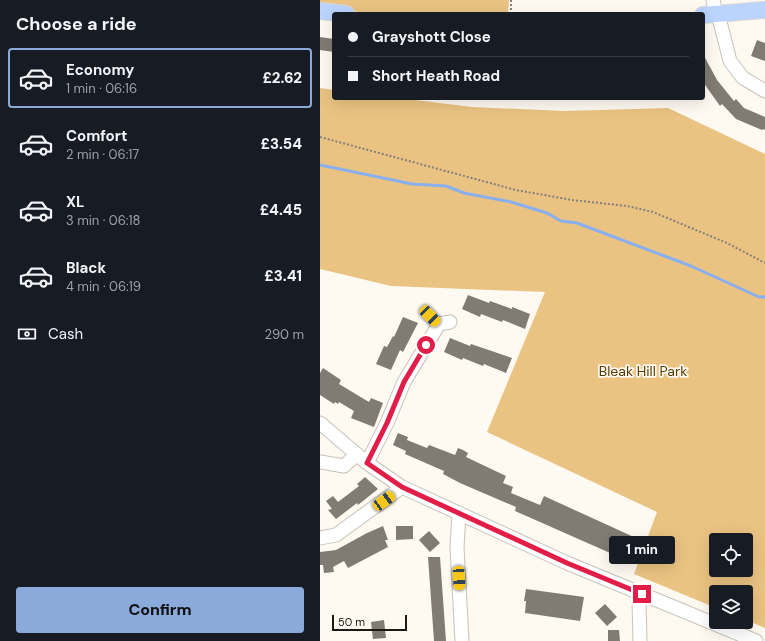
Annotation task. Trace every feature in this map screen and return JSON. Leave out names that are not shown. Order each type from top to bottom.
[{"type":"main road","points":[[320,10],[333,12]]},
{"type":"main road","points":[[711,10],[765,10]]},
{"type":"street","points":[[711,10],[730,61],[743,78],[765,91]]},
{"type":"street","points":[[367,463],[387,423],[404,382],[440,321]]},
{"type":"street","points":[[320,422],[367,463],[402,487],[567,563],[756,641]]},
{"type":"street","points":[[320,462],[344,466],[356,454]]},
{"type":"street","points":[[320,538],[336,535],[402,487]]},
{"type":"street","points":[[460,514],[458,547],[462,641]]},
{"type":"street","points":[[640,641],[639,603],[642,594]]},
{"type":"path","points":[[511,0],[511,12]]},
{"type":"path","points":[[320,137],[516,190],[572,200],[627,206],[653,212],[727,243],[765,263]]},
{"type":"green space","points":[[320,0],[509,0],[508,12],[359,12],[320,7]]},
{"type":"green space","name":"Bleak Hill Park","points":[[320,88],[332,90],[332,100],[415,100],[472,107],[565,111],[668,108],[765,154],[765,628],[753,623],[753,585],[709,585],[709,605],[634,574],[657,512],[487,432],[545,292],[391,286],[320,269]]},
{"type":"building","points":[[320,37],[332,39],[332,52],[320,50]]},
{"type":"building","points":[[757,40],[765,43],[765,61],[751,56]]},
{"type":"building","points":[[705,58],[717,80],[734,101],[736,99],[744,108],[765,117],[765,130],[736,119],[722,104],[720,106],[705,85]]},
{"type":"building","points":[[468,295],[489,303],[490,301],[530,314],[525,329],[503,320],[502,322],[481,314],[480,317],[462,309]]},
{"type":"building","points":[[403,317],[418,323],[403,352],[400,350],[391,370],[376,364],[384,346],[387,347],[393,336],[394,337]]},
{"type":"building","points":[[450,338],[470,346],[471,344],[512,358],[506,373],[484,364],[483,366],[463,358],[462,360],[444,352]]},
{"type":"building","points":[[323,368],[341,380],[339,384],[369,402],[371,398],[383,403],[374,427],[351,418],[354,411],[339,402],[338,404],[335,402],[334,404],[320,395],[320,373]]},
{"type":"building","points":[[398,433],[408,437],[407,440],[427,448],[429,445],[455,455],[458,448],[463,450],[468,453],[466,457],[506,476],[503,483],[513,487],[511,493],[540,505],[544,496],[636,538],[626,560],[515,511],[516,507],[460,483],[443,474],[444,471],[405,454],[406,451],[393,445]]},
{"type":"building","points":[[365,477],[378,489],[358,505],[357,503],[336,519],[328,510],[332,509],[326,501],[333,496],[338,502],[359,486],[357,484]]},
{"type":"building","points":[[383,526],[388,540],[385,540],[388,547],[348,568],[344,561],[333,567],[334,572],[324,573],[323,565],[320,565],[320,552],[336,550]]},
{"type":"building","points":[[396,526],[413,526],[413,539],[396,540]]},
{"type":"building","points":[[429,531],[440,543],[430,552],[419,540]]},
{"type":"building","points":[[428,557],[440,557],[446,641],[434,641]]},
{"type":"building","points":[[526,589],[584,597],[580,621],[525,613],[526,601],[524,601]]},
{"type":"building","points":[[605,604],[617,617],[607,626],[595,613]]},
{"type":"building","points":[[384,620],[386,638],[373,639],[371,622]]},
{"type":"building","points":[[608,630],[619,630],[620,641],[608,641]]},
{"type":"waterway","points":[[320,165],[412,184],[446,186],[464,193],[511,202],[547,213],[561,221],[577,223],[691,266],[759,297],[765,297]]},
{"type":"route","points":[[426,345],[404,382],[387,423],[367,463],[402,487],[567,563],[642,594]]}]
